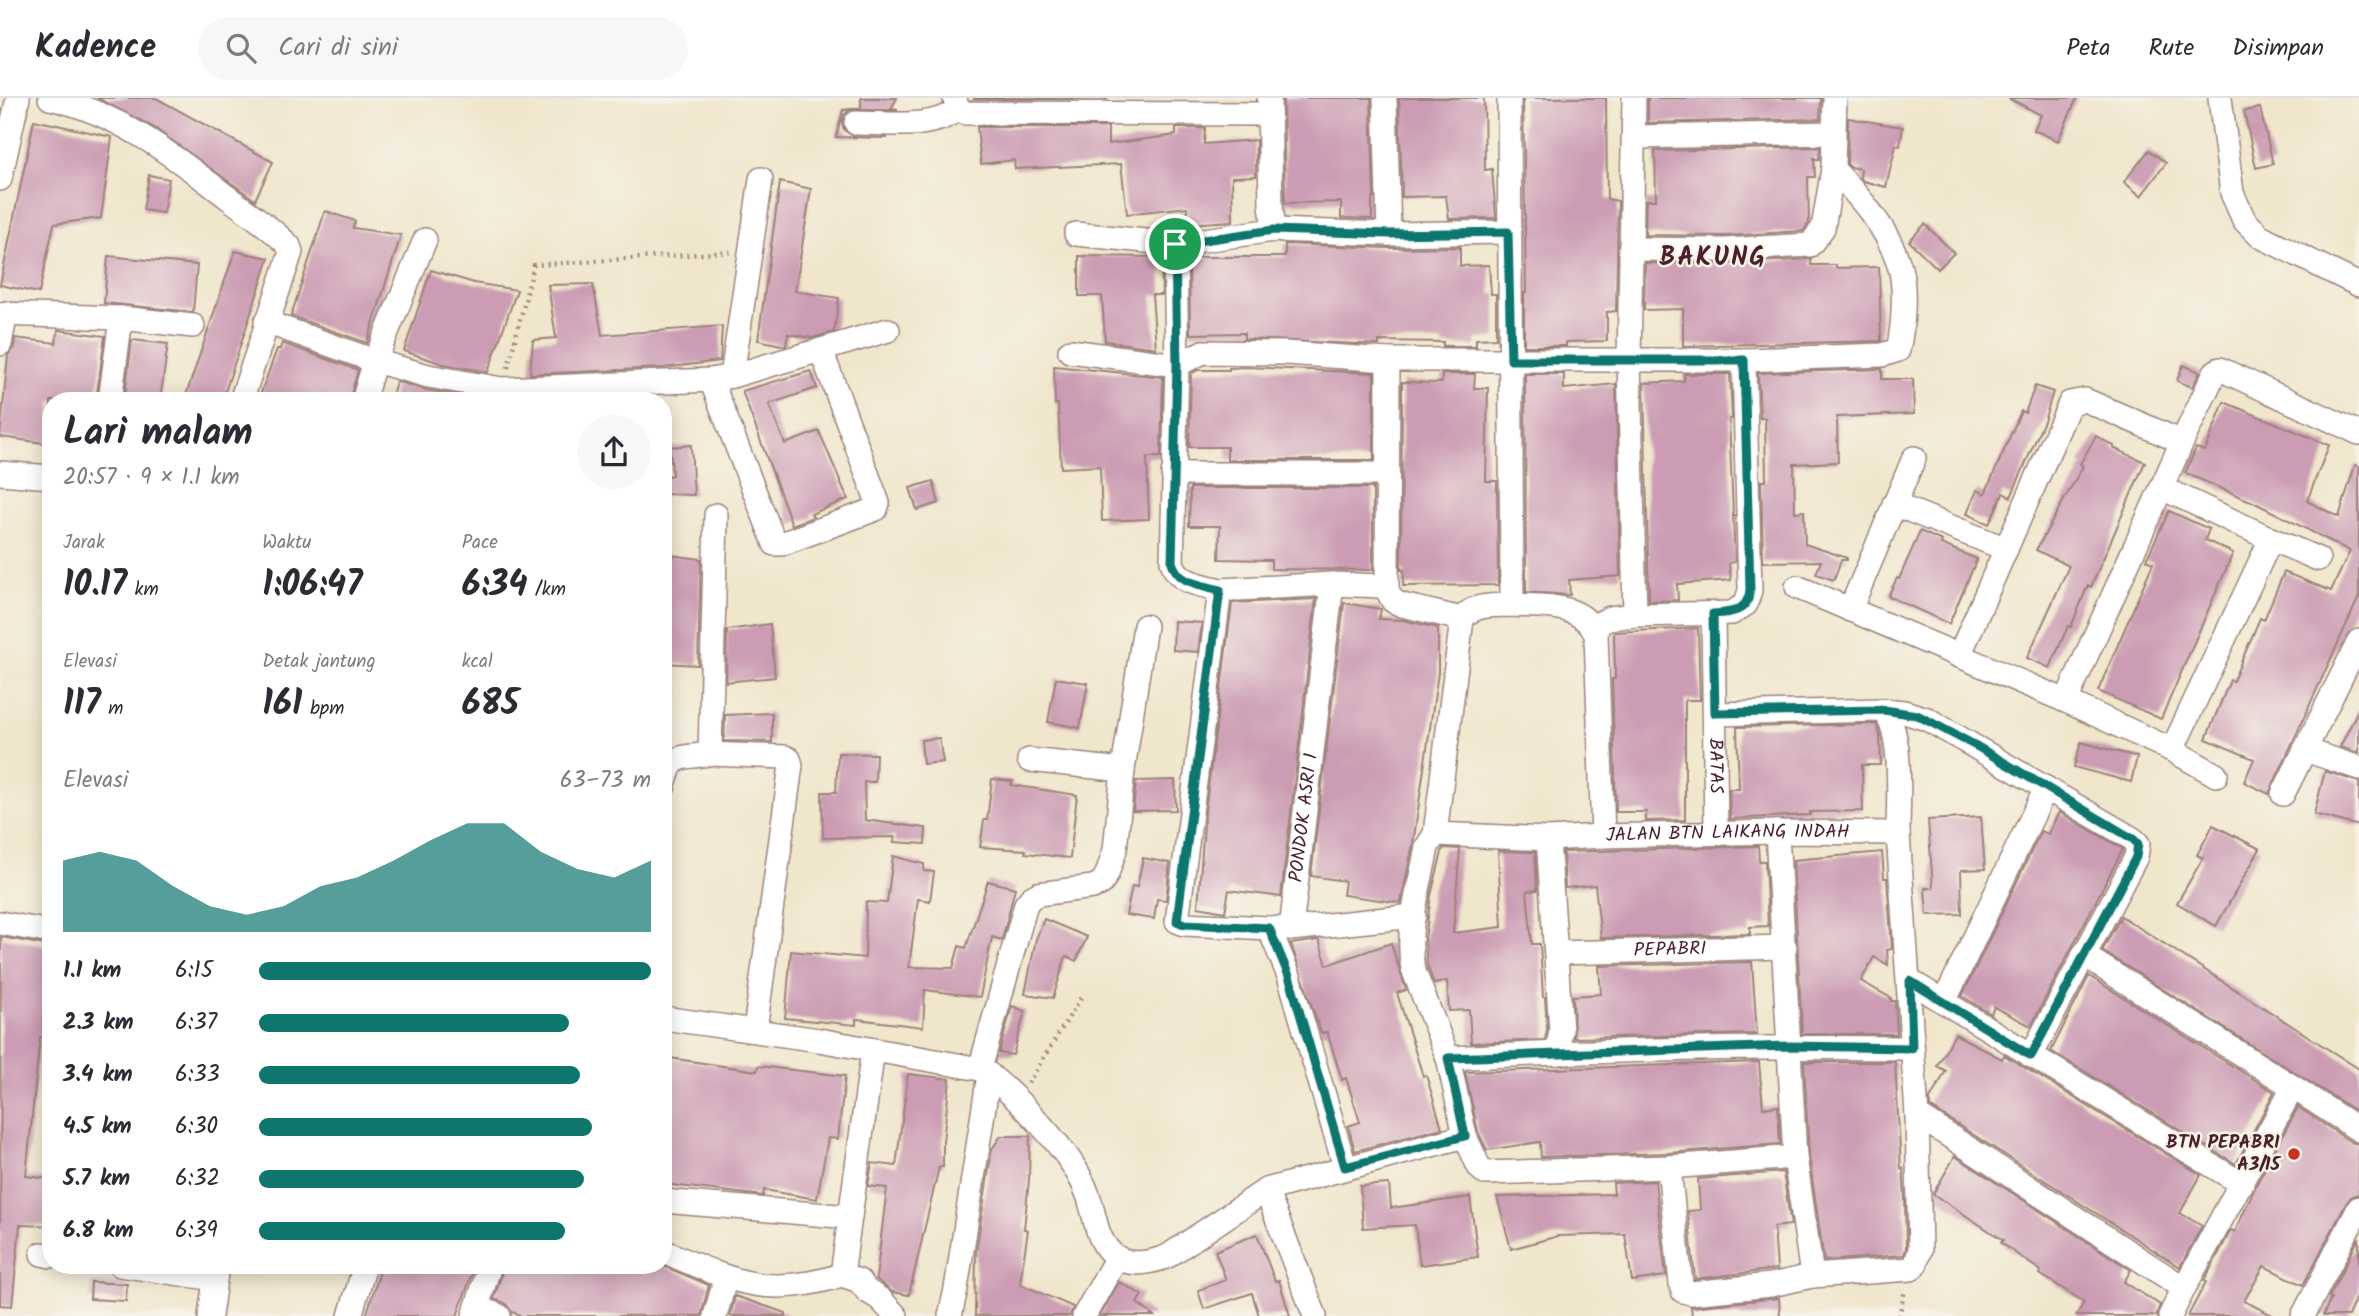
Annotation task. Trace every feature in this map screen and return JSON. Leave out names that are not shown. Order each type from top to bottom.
[{"type":"street","points":[[0,177],[18,98]]},
{"type":"street","points":[[50,98],[103,114],[139,134],[200,176],[283,240],[291,252],[244,392]]},
{"type":"street","points":[[1385,98],[1389,234]]},
{"type":"street","points":[[1509,98],[1512,605]]},
{"type":"street","points":[[1634,98],[1629,359],[1635,615]]},
{"type":"street","points":[[1630,249],[1725,250],[1810,245],[1823,228],[1833,169],[1835,98]]},
{"type":"street","points":[[2220,98],[2232,193],[2244,220],[2260,236],[2359,285]]},
{"type":"street","points":[[856,122],[921,123],[950,116],[956,104],[980,113],[1269,106],[1274,230]]},
{"type":"street","points":[[1634,138],[1833,133]]},
{"type":"street","points":[[1070,351],[1177,365],[1203,352],[1285,353],[1388,360],[1744,360],[1882,355],[1898,350],[1902,299],[1901,269],[1866,205],[1833,169]]},
{"type":"street","points":[[761,179],[751,250],[721,378],[775,544],[870,513],[876,509],[878,503],[821,350]]},
{"type":"street","points":[[1076,234],[1175,244],[1274,230],[1389,234],[1508,232]]},
{"type":"street","points":[[366,392],[375,361],[425,240]]},
{"type":"street","points":[[1175,244],[1177,365],[1172,536],[1175,572],[1181,578],[1220,590],[1332,584],[1381,586],[1387,590],[1393,601],[1402,606],[1462,619]]},
{"type":"street","points":[[0,344],[3,313],[121,318],[193,326]]},
{"type":"street","points":[[111,392],[121,318]]},
{"type":"street","points":[[266,322],[375,361],[489,392]]},
{"type":"street","points":[[540,392],[721,378],[888,330]]},
{"type":"street","points":[[1387,590],[1388,360]]},
{"type":"street","points":[[1596,634],[1598,624],[1604,620],[1635,615],[1732,613],[1746,604],[1749,597],[1744,360]]},
{"type":"street","points":[[2066,701],[2215,372],[2220,369],[2359,433]]},
{"type":"street","points":[[1959,656],[2070,403],[2085,400],[2182,442]]},
{"type":"street","points":[[1850,610],[1914,458]]},
{"type":"street","points":[[0,473],[42,476]]},
{"type":"street","points":[[1173,474],[1387,474]]},
{"type":"street","points":[[2162,488],[2318,559]]},
{"type":"street","points":[[1895,504],[2006,549]]},
{"type":"street","points":[[710,754],[716,515]]},
{"type":"street","points":[[2172,750],[2271,539]]},
{"type":"street","name":"PONDOK ASRI 1","points":[[1280,929],[1332,584]]},
{"type":"street","points":[[1797,587],[2066,701],[2172,750],[2216,775]]},
{"type":"street","points":[[1220,590],[1177,921],[1184,924],[1280,929],[1414,916]]},
{"type":"street","points":[[1596,634],[1591,622],[1566,609],[1512,605],[1479,607],[1464,614],[1462,619],[1435,834],[1427,847],[1410,954],[1413,969],[1448,1058],[1465,1136],[1479,1167],[1485,1172],[1669,1167],[1795,1157]]},
{"type":"street","name":"BATAS","points":[[1713,614],[1716,833]]},
{"type":"street","points":[[950,1316],[956,1289],[984,1072],[1026,904],[1038,894],[1093,887],[1102,883],[1107,874],[1115,850],[1123,770],[1145,626]]},
{"type":"street","name":"JALAN BTN LAIKANG INDAH","points":[[1596,634],[1603,836],[1777,832],[1898,833]]},
{"type":"street","points":[[2283,794],[2359,641]]},
{"type":"street","points":[[1715,713],[1884,710],[1905,712],[1927,719],[2138,844],[2136,857],[2031,1056]]},
{"type":"street","points":[[1669,1167],[1683,1292],[1771,1285],[1812,1276],[1911,1269],[1916,1263],[1920,1250],[1917,1115],[1898,833],[1896,737],[1890,716],[1884,710]]},
{"type":"street","points":[[2305,750],[2359,768]]},
{"type":"street","points":[[672,762],[676,759],[710,754],[785,757],[791,765],[755,1030]]},
{"type":"street","points":[[1029,760],[1123,770]]},
{"type":"street","points":[[1944,1002],[2046,788]]},
{"type":"street","points":[[1777,832],[1795,1157],[1812,1276]]},
{"type":"street","points":[[1435,834],[1548,839],[1603,836]]},
{"type":"street","points":[[1548,839],[1561,1030],[1556,1053]]},
{"type":"street","points":[[0,923],[42,930]]},
{"type":"street","points":[[1280,929],[1289,976],[1345,1167]]},
{"type":"street","name":"PEPABRI","points":[[1556,953],[1785,947]]},
{"type":"street","points":[[2083,955],[2359,1130]]},
{"type":"street","points":[[1910,981],[2242,1184]]},
{"type":"street","points":[[672,1019],[755,1030],[984,1072],[1058,1145],[1076,1170],[1088,1195],[1098,1233],[1117,1257],[1141,1262],[1156,1261],[1168,1256],[1266,1190],[1465,1136]]},
{"type":"street","points":[[1448,1058],[1789,1046],[1912,1048]]},
{"type":"street","points":[[842,1275],[873,1050]]},
{"type":"street","points":[[2170,1316],[2293,1087]]},
{"type":"street","points":[[1917,1115],[2184,1288]]},
{"type":"street","points":[[1266,1190],[1315,1316]]},
{"type":"street","points":[[672,1202],[850,1217]]},
{"type":"street","points":[[2302,1316],[2359,1208]]},
{"type":"street","points":[[672,1255],[726,1278],[759,1286],[791,1288],[842,1275],[859,1281],[896,1316]]},
{"type":"street","points":[[1084,1316],[1117,1257]]},
{"type":"street","points":[[210,1316],[216,1274]]},
{"type":"street","points":[[351,1316],[363,1274]]},
{"type":"street","points":[[487,1274],[476,1312],[499,1316]]},
{"type":"street","points":[[715,1316],[726,1278]]},
{"type":"path","points":[[502,392],[534,265],[751,250]]},
{"type":"path","points":[[1016,1101],[1082,996]]},
{"type":"building","points":[[97,98],[156,98],[273,162],[255,200],[153,127]]},
{"type":"building","points":[[861,98],[897,98],[891,109],[898,110],[850,110],[844,115],[844,130],[855,137],[888,138],[836,137],[843,110],[861,108]]},
{"type":"building","points":[[1107,98],[1107,99],[974,99]]},
{"type":"building","points":[[1283,98],[1371,98],[1374,198],[1372,219],[1341,218],[1341,202],[1285,203]]},
{"type":"building","points":[[1399,98],[1484,98],[1485,170],[1492,169],[1496,218],[1449,219],[1446,196],[1402,197]]},
{"type":"building","points":[[1523,98],[1606,98],[1607,199],[1618,201],[1616,311],[1607,312],[1607,341],[1566,342],[1566,346],[1524,346],[1526,293]]},
{"type":"building","points":[[1648,98],[1821,98],[1820,119],[1648,123]]},
{"type":"building","points":[[2008,98],[2077,98],[2058,141],[2034,130],[2041,115]]},
{"type":"building","points":[[2260,108],[2273,164],[2256,168],[2244,111]]},
{"type":"building","points":[[1848,118],[1903,127],[1900,146],[1896,145],[1886,187],[1863,181],[1860,177],[1861,169],[1847,164]]},
{"type":"building","points":[[34,120],[112,137],[101,218],[54,224],[39,293],[0,285]]},
{"type":"building","points":[[977,127],[1108,127],[1108,144],[1176,135],[1176,128],[1205,128],[1204,144],[1256,140],[1256,176],[1232,177],[1233,221],[1188,224],[1187,207],[1127,214],[1121,164],[1015,169],[1014,160],[981,164]]},
{"type":"building","points":[[1820,147],[1819,160],[1814,158],[1815,177],[1808,177],[1809,223],[1803,231],[1725,236],[1645,235],[1646,200],[1656,200],[1655,151]]},
{"type":"building","points":[[2149,150],[2166,163],[2141,196],[2124,182]]},
{"type":"building","points":[[149,175],[169,179],[163,213],[143,210]]},
{"type":"building","points":[[780,182],[811,189],[795,291],[839,298],[834,332],[812,338],[788,334],[786,346],[758,340]]},
{"type":"building","points":[[325,211],[355,221],[353,228],[401,235],[367,343],[291,316]]},
{"type":"building","points":[[1925,224],[1954,253],[1938,269],[1909,241]]},
{"type":"building","points":[[1285,244],[1389,248],[1460,247],[1460,266],[1489,265],[1491,294],[1496,294],[1496,338],[1476,339],[1476,346],[1443,346],[1443,342],[1379,341],[1379,345],[1244,339],[1244,333],[1190,334],[1189,257],[1285,257]]},
{"type":"building","points":[[235,251],[269,258],[225,392],[187,392]]},
{"type":"building","points":[[108,256],[197,265],[193,312],[104,303]]},
{"type":"building","points":[[1079,256],[1161,257],[1162,295],[1152,295],[1156,348],[1105,341],[1102,296],[1079,296]]},
{"type":"building","points":[[1811,259],[1811,265],[1836,265],[1836,268],[1879,267],[1881,341],[1683,346],[1683,309],[1644,310],[1645,263],[1726,264]]},
{"type":"building","points":[[431,270],[474,283],[517,290],[488,372],[443,364],[404,351]]},
{"type":"building","points":[[593,284],[602,335],[722,326],[720,361],[663,368],[530,374],[533,340],[556,338],[548,285]]},
{"type":"building","points":[[58,330],[105,336],[97,392],[42,392],[42,443],[0,437],[8,355],[14,347],[15,338],[56,343]]},
{"type":"building","points":[[132,340],[168,344],[161,392],[125,392]]},
{"type":"building","points":[[282,343],[358,370],[352,392],[261,392],[277,349],[280,349]]},
{"type":"building","points":[[2183,365],[2200,372],[2192,387],[2177,381]]},
{"type":"building","points":[[1054,366],[1163,377],[1161,457],[1147,457],[1149,519],[1102,521],[1100,466],[1061,468]]},
{"type":"building","points":[[1246,367],[1374,373],[1374,460],[1227,460],[1227,447],[1189,447],[1191,374],[1198,370]]},
{"type":"building","points":[[1882,369],[1882,379],[1913,379],[1914,414],[1837,417],[1838,462],[1794,464],[1795,512],[1804,511],[1805,544],[1847,560],[1841,560],[1834,580],[1816,574],[1821,561],[1763,562],[1761,481],[1766,481],[1765,418],[1760,418],[1758,373]]},
{"type":"building","points":[[811,371],[817,388],[769,404],[785,444],[819,431],[848,499],[792,525],[742,391]]},
{"type":"building","points":[[1442,374],[1475,374],[1474,388],[1488,388],[1486,481],[1497,481],[1498,585],[1403,586],[1402,382],[1442,383]]},
{"type":"building","points":[[1525,374],[1564,374],[1564,389],[1616,384],[1620,576],[1569,580],[1570,595],[1526,592]]},
{"type":"building","points":[[1684,374],[1730,374],[1732,419],[1729,419],[1735,562],[1729,563],[1731,580],[1677,584],[1678,600],[1649,601],[1644,383],[1684,381]]},
{"type":"building","points":[[396,381],[438,392],[393,392]]},
{"type":"building","points":[[2035,386],[2053,392],[2044,421],[2011,497],[2003,493],[1989,524],[1967,514],[1977,490],[1985,494],[2021,411],[2025,413]]},
{"type":"building","points":[[2224,402],[2329,445],[2307,501],[2339,517],[2355,465],[2359,466],[2359,597],[2269,794],[2244,782],[2254,759],[2206,739],[2230,680],[2233,681],[2260,618],[2264,620],[2284,572],[2331,591],[2350,551],[2253,502],[2185,473],[2196,448],[2205,451]]},
{"type":"building","points":[[2096,436],[2114,446],[2113,448],[2145,462],[2091,587],[2088,585],[2050,668],[2027,658],[2069,566],[2036,550],[2083,466],[2080,464]]},
{"type":"building","points":[[691,445],[694,495],[672,494],[672,447]]},
{"type":"building","points":[[933,481],[939,503],[917,510],[910,488]]},
{"type":"building","points":[[1190,488],[1373,488],[1373,570],[1271,569],[1271,560],[1219,559],[1220,526],[1189,526]]},
{"type":"building","points":[[2169,511],[2209,529],[2205,540],[2233,553],[2161,719],[2098,691],[2153,563],[2146,560]]},
{"type":"building","points":[[1920,531],[1942,541],[1941,544],[1977,559],[1949,624],[1888,596],[1897,578],[1899,579]]},
{"type":"building","points":[[672,555],[701,559],[698,665],[672,664]]},
{"type":"building","points":[[1316,599],[1281,897],[1229,890],[1225,912],[1198,907],[1205,811],[1232,603]]},
{"type":"building","points":[[1344,603],[1381,609],[1379,619],[1403,620],[1438,628],[1438,673],[1413,844],[1401,903],[1343,895],[1345,881],[1311,876]]},
{"type":"building","points":[[1174,621],[1202,623],[1198,652],[1173,650]]},
{"type":"building","points":[[770,624],[775,677],[726,682],[727,630]]},
{"type":"building","points":[[1698,628],[1700,700],[1685,700],[1685,820],[1646,821],[1646,812],[1616,812],[1612,679],[1615,679],[1614,632]]},
{"type":"building","points":[[1056,678],[1088,683],[1080,728],[1048,722]]},
{"type":"building","points":[[2359,708],[2359,753],[2340,747]]},
{"type":"building","points":[[772,713],[772,742],[724,741],[725,715]]},
{"type":"building","points":[[1876,724],[1880,736],[1881,765],[1862,765],[1863,811],[1810,812],[1810,815],[1730,819],[1729,789],[1739,789],[1737,727]]},
{"type":"building","points":[[939,738],[943,762],[923,764],[921,740]]},
{"type":"building","points":[[2081,742],[2137,757],[2131,782],[2074,767]]},
{"type":"building","points":[[838,753],[876,754],[875,782],[864,782],[865,820],[926,828],[925,844],[894,842],[895,837],[823,838],[822,792],[836,792]]},
{"type":"building","points":[[2325,771],[2359,782],[2359,826],[2314,814]]},
{"type":"building","points":[[992,779],[1013,781],[1011,785],[1077,795],[1070,858],[1025,853],[1026,850],[980,847],[984,820],[987,820]]},
{"type":"building","points":[[1175,780],[1176,810],[1133,811],[1136,781]]},
{"type":"building","points":[[2059,812],[2123,849],[2031,1026],[1994,1007],[1991,1014],[1962,996],[2041,831],[2048,834]]},
{"type":"building","points":[[1981,817],[1985,869],[1961,870],[1962,914],[1927,915],[1925,888],[1933,888],[1928,820]]},
{"type":"building","points":[[2213,825],[2260,849],[2216,926],[2177,903],[2203,858],[2197,855]]},
{"type":"building","points":[[1758,846],[1759,861],[1765,861],[1768,926],[1750,927],[1750,934],[1601,938],[1595,885],[1565,888],[1563,852]]},
{"type":"building","points":[[1443,848],[1460,849],[1453,933],[1502,927],[1498,851],[1535,852],[1537,890],[1527,891],[1532,944],[1540,944],[1547,1029],[1545,1040],[1471,1043],[1469,1010],[1449,1011],[1447,981],[1434,984],[1427,965],[1425,939],[1431,895]]},
{"type":"building","points":[[1882,852],[1884,878],[1887,878],[1892,949],[1887,950],[1888,965],[1874,957],[1861,981],[1895,1001],[1897,1034],[1802,1034],[1793,860]]},
{"type":"building","points":[[893,856],[924,864],[924,871],[934,872],[930,901],[918,899],[909,967],[953,968],[959,946],[966,948],[988,881],[1015,888],[1002,940],[992,937],[980,997],[925,990],[923,1027],[856,1019],[856,1025],[785,1018],[791,951],[865,958],[866,902],[887,903]]},
{"type":"building","points":[[1143,858],[1170,863],[1166,900],[1157,899],[1154,919],[1126,915],[1132,886],[1137,887]]},
{"type":"building","points":[[2121,916],[2359,1069],[2359,1113],[2102,951]]},
{"type":"building","points":[[1044,919],[1087,937],[1076,961],[1066,956],[1053,998],[1025,994],[1036,939]]},
{"type":"building","points":[[1,937],[42,944],[42,1037],[26,1176],[42,1178],[42,1226],[20,1225],[12,1306],[0,1305]]},
{"type":"building","points":[[1319,940],[1327,965],[1391,943],[1406,990],[1397,993],[1442,1128],[1355,1151],[1348,1126],[1360,1122],[1346,1078],[1342,1080],[1327,1032],[1321,1033],[1291,944]]},
{"type":"building","points":[[1752,962],[1757,1034],[1574,1038],[1573,996],[1601,994],[1599,966]]},
{"type":"building","points":[[2089,976],[2274,1092],[2236,1164],[2051,1051]]},
{"type":"building","points":[[1012,1006],[1025,1011],[1013,1055],[999,1053]]},
{"type":"building","points":[[1955,1034],[2002,1059],[2004,1055],[2201,1175],[2180,1213],[2202,1226],[2180,1267],[1930,1107],[1930,1099],[1946,1071],[1937,1066]]},
{"type":"building","points":[[672,1058],[757,1071],[758,1066],[845,1076],[838,1139],[828,1138],[817,1199],[764,1190],[763,1196],[672,1185]]},
{"type":"building","points":[[1759,1062],[1763,1108],[1778,1106],[1780,1144],[1668,1153],[1541,1157],[1540,1142],[1487,1150],[1478,1132],[1465,1072]]},
{"type":"building","points":[[1804,1062],[1895,1062],[1905,1197],[1904,1255],[1824,1261],[1809,1156]]},
{"type":"building","points":[[908,1074],[950,1079],[943,1167],[939,1167],[909,1295],[892,1292],[876,1279],[887,1188],[868,1186],[872,1163],[896,1166]]},
{"type":"building","points":[[2298,1107],[2351,1142],[2359,1144],[2359,1194],[2352,1196],[2347,1202],[2303,1285],[2264,1266],[2244,1301],[2274,1316],[2188,1316],[2231,1230],[2235,1232],[2256,1185]]},
{"type":"building","points":[[1001,1136],[1030,1136],[1024,1229],[1028,1230],[1020,1284],[1073,1307],[1070,1316],[975,1316],[976,1252],[992,1149]]},
{"type":"building","points":[[1955,1156],[2131,1270],[2124,1282],[2160,1305],[2156,1316],[2076,1316],[2084,1302],[2040,1274],[2041,1271],[2001,1243],[2003,1240],[1933,1194]]},
{"type":"building","points":[[1783,1172],[1791,1225],[1774,1227],[1777,1269],[1695,1279],[1688,1211],[1700,1210],[1698,1179]]},
{"type":"building","points":[[1655,1181],[1666,1276],[1632,1281],[1625,1234],[1558,1236],[1511,1249],[1497,1197],[1614,1194],[1613,1183]]},
{"type":"building","points":[[1389,1184],[1391,1208],[1470,1197],[1478,1257],[1420,1265],[1415,1225],[1363,1228],[1360,1186]]},
{"type":"building","points":[[1257,1234],[1275,1281],[1279,1280],[1290,1316],[1259,1316],[1252,1293],[1204,1309],[1198,1290],[1226,1280],[1215,1251]]},
{"type":"building","points":[[2359,1238],[2359,1290],[2348,1316],[2323,1316],[2331,1298],[2329,1297]]},
{"type":"building","points":[[672,1270],[709,1285],[701,1316],[522,1316],[512,1312],[505,1303],[494,1299],[501,1274],[672,1274]]},
{"type":"building","points":[[379,1274],[472,1274],[457,1316],[366,1316]]},
{"type":"building","points":[[91,1282],[127,1284],[126,1301],[90,1299]]},
{"type":"building","points":[[1119,1282],[1142,1295],[1137,1303],[1154,1316],[1100,1316]]},
{"type":"building","points":[[735,1296],[786,1313],[786,1316],[730,1316]]},
{"type":"building","points":[[1779,1298],[1780,1316],[1692,1316],[1691,1307]]},
{"type":"place","name":"BTN PEPABRI A3/15","points":[[2294,1154]]},
{"type":"district","name":"BAKUNG","points":[[1713,258]]},
{"type":"route","points":[[1274,230],[1389,234],[1508,232],[1511,360],[1744,360],[1750,590],[1746,604],[1740,609],[1732,613],[1713,614],[1715,713],[1884,710],[1917,715],[1978,747],[2138,844],[2136,857],[2031,1056],[1910,981],[1912,1048],[1789,1046],[1448,1058],[1465,1136],[1345,1167],[1289,976],[1269,928],[1184,924],[1177,921],[1220,590],[1181,578],[1175,572],[1172,562],[1177,365],[1175,244],[1274,230]]}]
